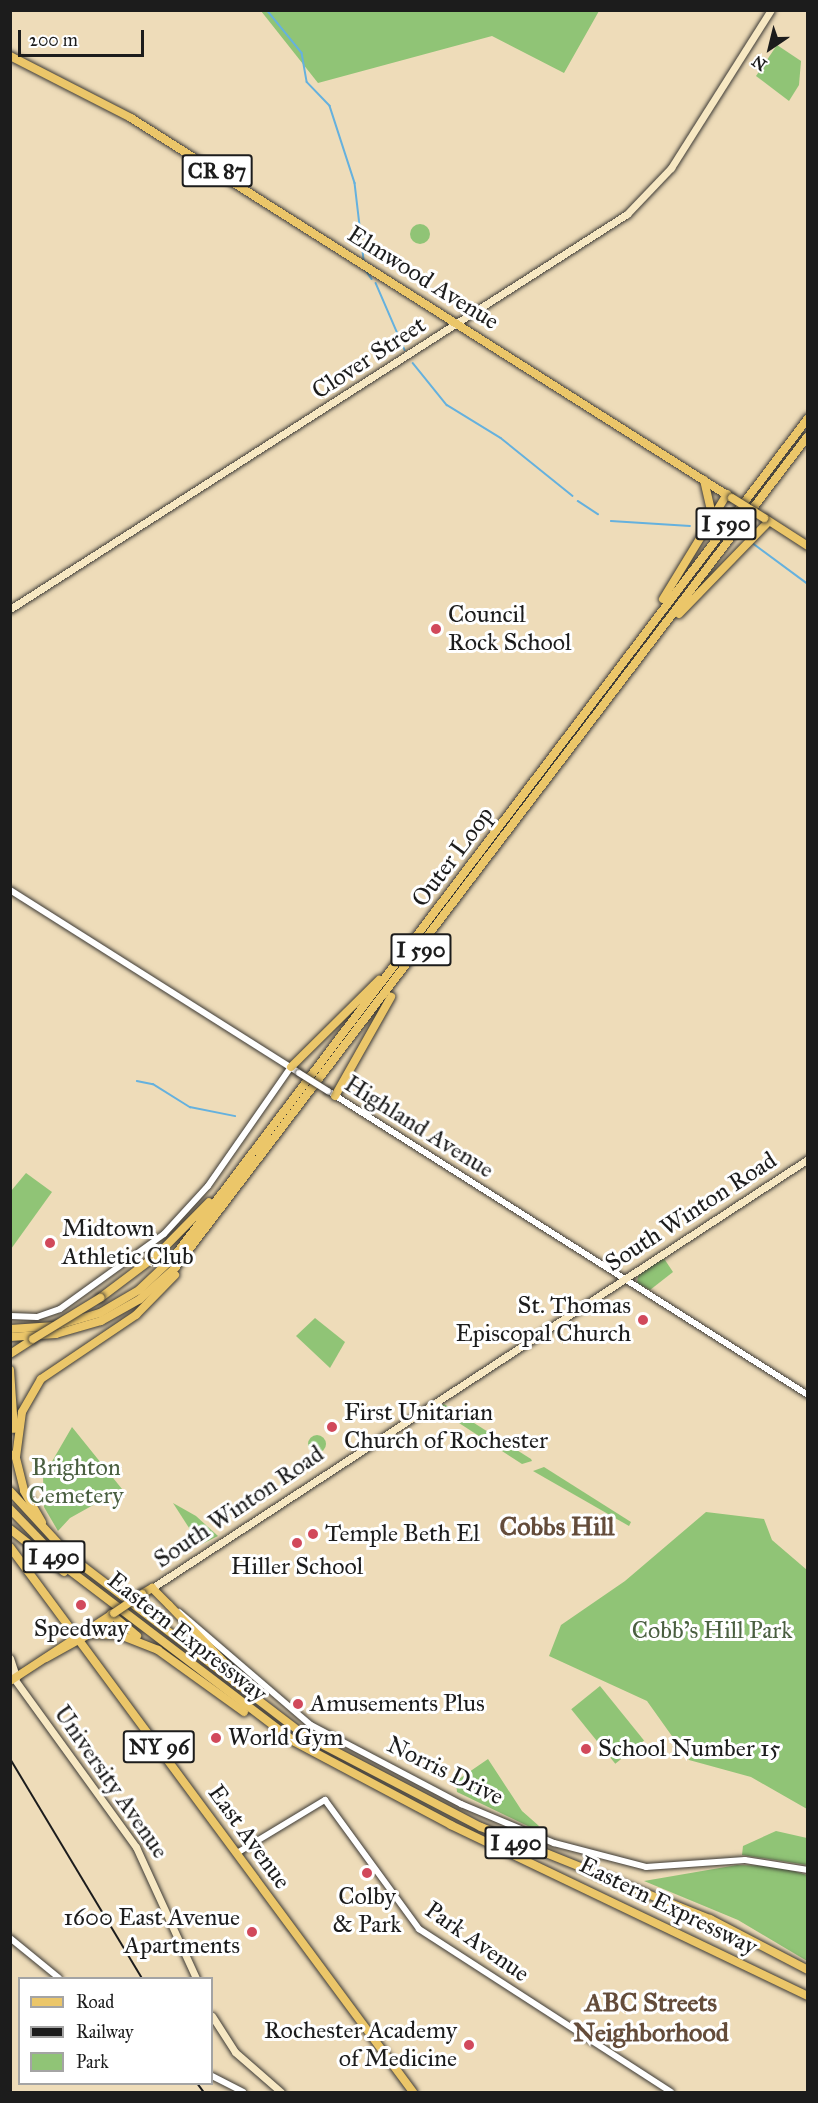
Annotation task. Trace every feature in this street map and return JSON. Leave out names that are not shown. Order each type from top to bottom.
[{"type":"highway","name":"Outer Loop","points":[[10,1329],[77,1321],[133,1294],[173,1258],[807,418]]},
{"type":"highway","name":"Outer Loop","points":[[10,1337],[71,1331],[122,1311],[164,1279],[210,1227],[412,963],[807,436]]},
{"type":"highway","points":[[704,480],[712,517]]},
{"type":"highway","points":[[646,631],[712,517],[729,496]]},
{"type":"highway","points":[[658,636],[766,519]]},
{"type":"highway","points":[[291,1068],[403,956]]},
{"type":"highway","points":[[332,1094],[412,963]]},
{"type":"highway","points":[[10,1354],[100,1298],[167,1246],[247,1160]]},
{"type":"highway","points":[[15,1457],[21,1418],[39,1382],[148,1305],[210,1227]]},
{"type":"highway","points":[[10,1350],[33,1339]]},
{"type":"highway","points":[[10,1370],[15,1457],[32,1507],[76,1561]]},
{"type":"highway","name":"Eastern Expressway","points":[[10,1491],[76,1561],[285,1722],[474,1824],[710,1919],[807,1970]]},
{"type":"highway","name":"Eastern Expressway","points":[[10,1509],[50,1554],[295,1742],[451,1825],[807,1996]]},
{"type":"highway","points":[[10,1529],[105,1597]]},
{"type":"highway","points":[[169,1605],[285,1722]]},
{"type":"highway","points":[[112,1615],[161,1652],[295,1742]]},
{"type":"highway","points":[[91,1634],[120,1635],[161,1652]]},
{"type":"highway","points":[[758,1971],[807,2001]]},
{"type":"main road","name":"Clover Street","points":[[10,609],[459,323],[644,200],[671,168],[771,10]]},
{"type":"main road","name":"Elmwood Avenue","points":[[10,56],[109,104],[459,323],[807,546]]},
{"type":"main road","name":"South Winton Road","points":[[12,1677],[79,1638],[142,1594],[807,1159]]},
{"type":"main road","name":"East Avenue","points":[[10,1547],[413,2092]]},
{"type":"main road","name":"Norris Drive","points":[[152,1588],[169,1605]]},
{"type":"main road","name":"South Winton Road","points":[[79,1638],[91,1634],[112,1615]]},
{"type":"main road","name":"University Avenue","points":[[10,1658],[12,1677],[136,1847],[196,1977]]},
{"type":"main road","points":[[213,2018],[235,2052],[281,2092]]},
{"type":"street","name":"Highland Avenue","points":[[10,890],[807,1395]]},
{"type":"street","points":[[10,1316],[37,1317],[63,1308],[159,1238],[208,1186],[291,1068]]},
{"type":"street","name":"Norris Drive","points":[[169,1605],[202,1628],[268,1694],[311,1725],[461,1804],[554,1842],[646,1868],[758,1861],[807,1870]]},
{"type":"street","name":"Park Avenue","points":[[237,1853],[325,1800],[419,1929],[671,2092]]},
{"type":"street","points":[[10,1938],[58,1977]]},
{"type":"street","points":[[213,2077],[243,2092]]},
{"type":"green space","points":[[261,11],[599,11],[564,73],[492,36],[318,83]]},
{"type":"green space","points":[[777,45],[801,61],[799,85],[789,101],[756,76]]},
{"type":"green space","points":[[420,224],[427,227],[430,234],[427,241],[420,244],[413,241],[410,234],[413,227]]},
{"type":"green space","points":[[26,1173],[52,1192],[11,1249],[11,1191]]},
{"type":"green space","points":[[663,1257],[673,1272],[650,1290],[637,1283],[638,1276]]},
{"type":"green space","points":[[315,1318],[345,1342],[330,1368],[296,1336]]},
{"type":"green space","points":[[444,1404],[532,1461],[522,1464],[436,1408]]},
{"type":"green space","name":"Brighton Cemetery","points":[[72,1427],[122,1489],[70,1518],[58,1531],[44,1507],[43,1477]]},
{"type":"green space","points":[[317,1435],[323,1438],[326,1444],[323,1450],[317,1453],[311,1450],[308,1444],[311,1438]]},
{"type":"green space","points":[[544,1467],[631,1522],[629,1526],[533,1471]]},
{"type":"green space","points":[[173,1503],[196,1516],[218,1536],[200,1545]]},
{"type":"green space","name":"Cobb's Hill Park","points":[[706,1512],[764,1519],[772,1540],[807,1570],[807,1809],[751,1777],[689,1760],[647,1701],[549,1656],[561,1625],[625,1581]]},
{"type":"green space","points":[[600,1686],[644,1740],[615,1764],[571,1709]]},
{"type":"green space","points":[[488,1759],[522,1811],[539,1826],[536,1830],[457,1792],[456,1781]]},
{"type":"green space","points":[[776,1831],[807,1838],[807,1865],[742,1855],[743,1846]]},
{"type":"green space","points":[[737,1865],[776,1866],[807,1875],[807,1961],[738,1920],[644,1881]]},
{"type":"waterway","points":[[267,10],[302,53],[307,82],[330,106],[355,183],[364,260]]},
{"type":"waterway","points":[[365,269],[372,279]]},
{"type":"waterway","points":[[376,283],[405,350]]},
{"type":"waterway","points":[[413,363],[447,405],[501,438],[573,496]]},
{"type":"waterway","points":[[578,501],[598,514]]},
{"type":"waterway","points":[[611,521],[690,526]]},
{"type":"waterway","points":[[754,544],[808,584]]},
{"type":"waterway","points":[[137,1081],[153,1084],[190,1107],[235,1116]]},
{"type":"railway","points":[[10,1758],[141,1977]]},
{"type":"railway","points":[[199,2085],[204,2092]]},
{"type":"place","name":"Council Rock School","points":[[436,629]]},
{"type":"place","name":"Midtown Athletic Club","points":[[50,1243]]},
{"type":"place","name":"St. Thomas Episcopal Church","points":[[643,1320]]},
{"type":"place","name":"First Unitarian Church of Rochester","points":[[332,1427]]},
{"type":"place","name":"Temple Beth El","points":[[313,1534]]},
{"type":"place","name":"Hiller School","points":[[297,1543]]},
{"type":"place","name":"Speedway","points":[[81,1605]]},
{"type":"place","name":"Amusements Plus","points":[[298,1704]]},
{"type":"place","name":"World Gym","points":[[216,1738]]},
{"type":"place","name":"School Number 15","points":[[586,1749]]},
{"type":"place","name":"Colby & Park","points":[[367,1873]]},
{"type":"place","name":"1600 East Avenue Apartments","points":[[252,1932]]},
{"type":"place","name":"Rochester Academy of Medicine","points":[[469,2045]]},
{"type":"district","name":"Cobbs Hill","points":[[557,1527]]},
{"type":"district","name":"ABC Streets Neighborhood","points":[[651,2018]]}]
